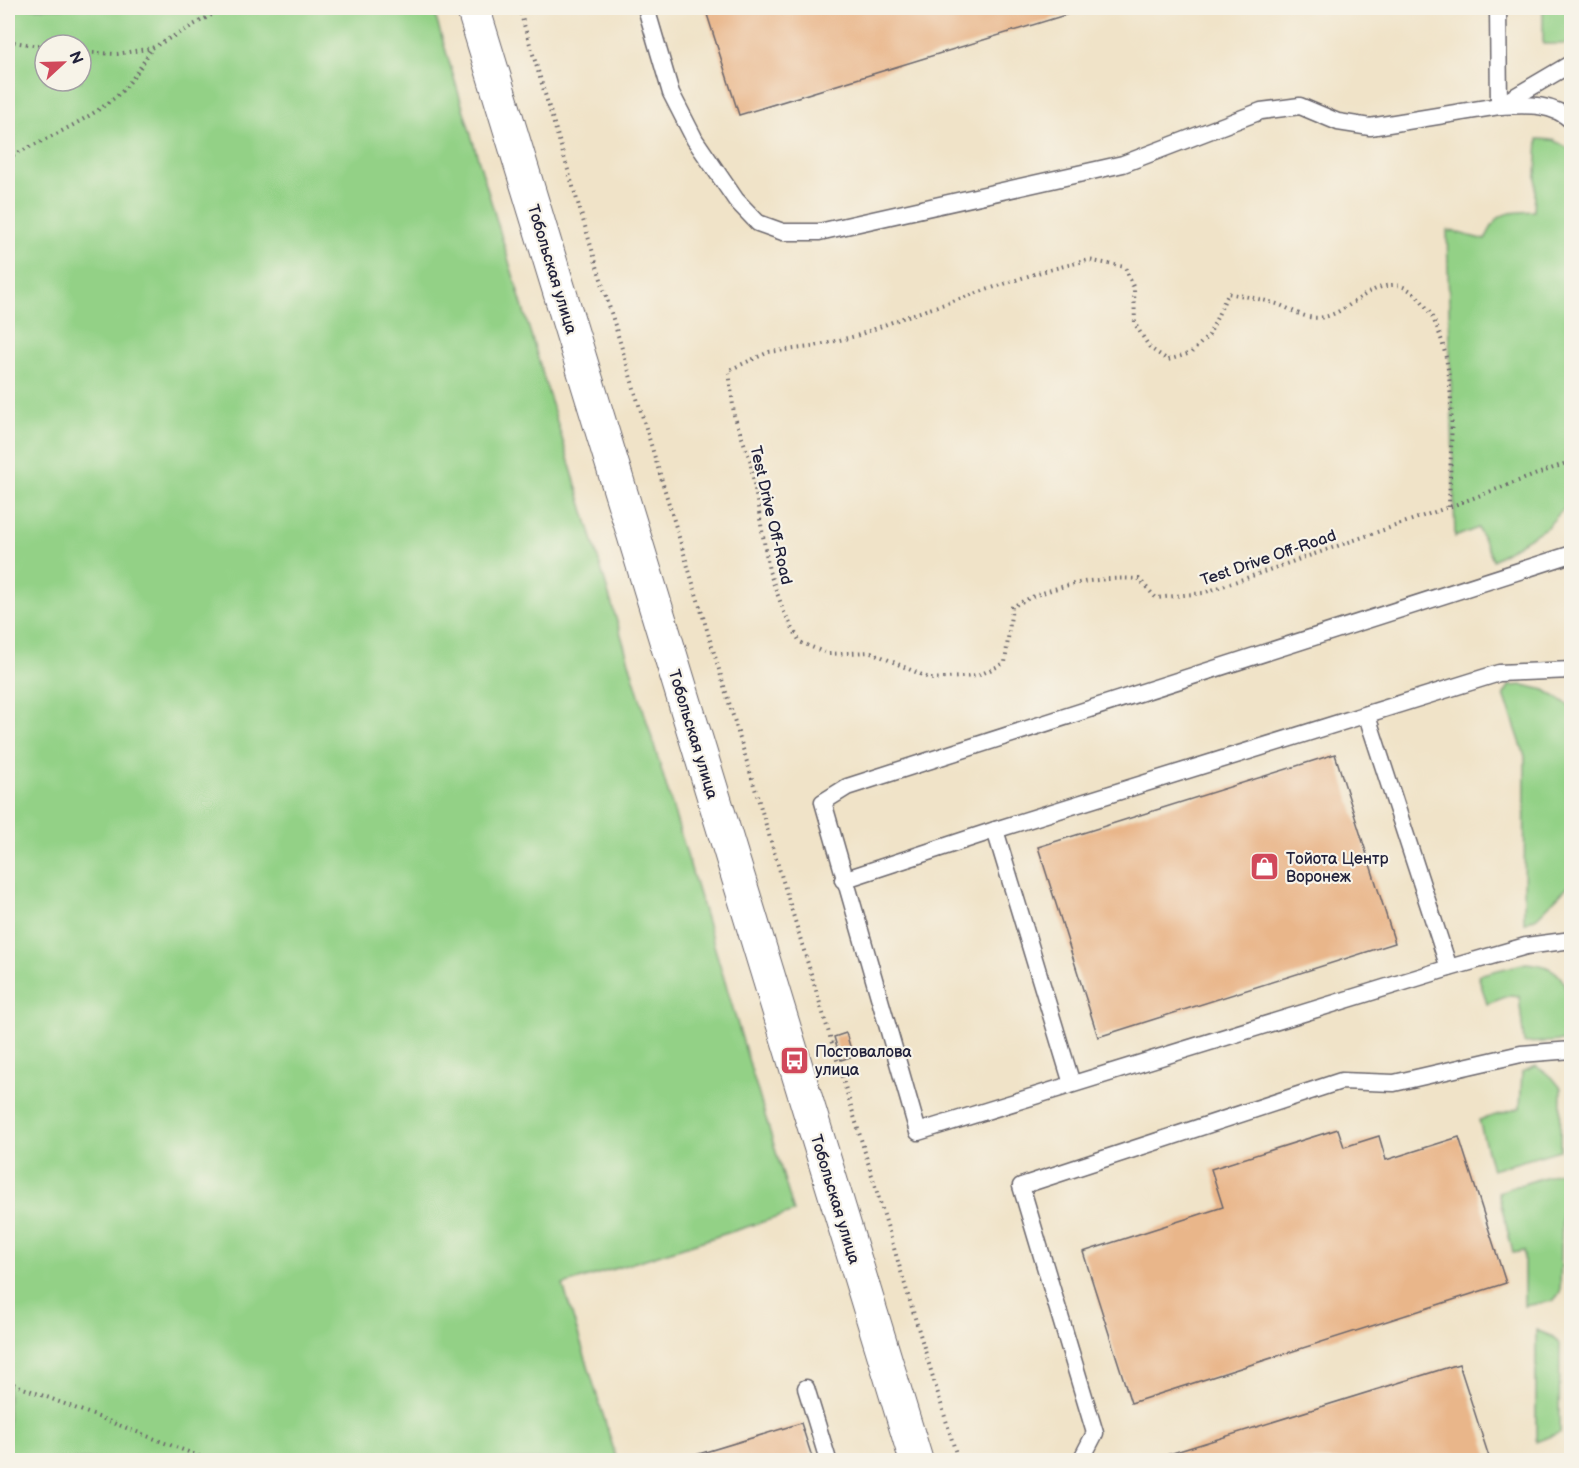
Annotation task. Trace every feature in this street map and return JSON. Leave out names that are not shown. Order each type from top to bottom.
[{"type":"street","name":"Тобольская улица","points":[[473,8],[916,1461]]},
{"type":"lane","points":[[646,8],[671,93],[695,140],[736,200],[758,223],[783,232],[819,232],[1123,164],[1261,111],[1300,106],[1338,122],[1370,127],[1499,106],[1536,105],[1553,109],[1572,121]]},
{"type":"lane","points":[[1498,8],[1499,106]]},
{"type":"lane","points":[[1499,106],[1572,63]]},
{"type":"lane","points":[[1572,554],[847,787],[823,802],[843,880],[918,1132],[1449,968],[1526,946],[1572,940]]},
{"type":"lane","points":[[843,880],[995,830],[1499,673],[1572,670]]},
{"type":"lane","points":[[1367,716],[1449,968]]},
{"type":"lane","points":[[995,830],[1072,1084]]},
{"type":"lane","points":[[1081,1461],[1095,1433],[1021,1186],[1341,1081],[1394,1083],[1521,1054],[1572,1050]]},
{"type":"lane","points":[[806,1388],[828,1461]]},
{"type":"path","points":[[93,53],[117,54],[152,48],[224,8]]},
{"type":"path","points":[[519,8],[958,1461]]},
{"type":"path","points":[[8,41],[33,45]]},
{"type":"path","points":[[8,158],[85,118],[114,99],[135,76],[152,48]]},
{"type":"path","name":"Test Drive Off-Road","points":[[1449,507],[1450,410],[1446,360],[1436,319],[1415,292],[1394,285],[1366,294],[1347,308],[1323,318],[1302,316],[1278,304],[1228,292],[1209,335],[1191,353],[1168,360],[1150,348],[1135,324],[1134,289],[1125,267],[1088,260],[1037,273],[905,317],[856,336],[769,352],[729,370],[734,415],[750,460],[769,571],[784,612],[800,642],[828,654],[871,652],[931,679],[977,676],[1005,663],[1012,607],[1036,593],[1110,577],[1139,579],[1156,598],[1203,593],[1449,507],[1572,460]]},
{"type":"path","points":[[8,1382],[209,1461]]},
{"type":"green space","points":[[8,8],[433,8],[794,1212],[563,1285],[617,1460],[8,1460]]},
{"type":"green space","points":[[1543,8],[1571,8],[1571,41],[1565,44],[1543,44]]},
{"type":"green space","points":[[1538,139],[1554,140],[1571,150],[1571,501],[1547,527],[1493,560],[1478,528],[1455,537],[1447,230],[1485,240],[1494,224],[1503,215],[1534,211]]},
{"type":"green space","points":[[1523,685],[1545,690],[1572,707],[1571,883],[1537,917],[1524,923],[1525,756],[1504,694],[1509,686]]},
{"type":"green space","points":[[1526,963],[1554,971],[1561,979],[1567,1000],[1565,1041],[1524,1043],[1519,996],[1511,995],[1487,1004],[1478,975]]},
{"type":"green space","points":[[1536,1066],[1552,1077],[1561,1088],[1560,1150],[1492,1170],[1479,1120],[1520,1108],[1522,1072]]},
{"type":"green space","points":[[1563,1171],[1560,1293],[1553,1301],[1524,1306],[1524,1251],[1513,1253],[1498,1192]]},
{"type":"green space","points":[[1536,1330],[1553,1337],[1560,1345],[1559,1433],[1536,1442]]},
{"type":"building","points":[[705,8],[1088,8],[739,115]]},
{"type":"building","points":[[1335,754],[1395,943],[1098,1037],[1038,847]]},
{"type":"building","points":[[846,1033],[853,1056],[841,1060],[834,1037]]},
{"type":"building","points":[[1338,1129],[1344,1147],[1379,1136],[1386,1160],[1459,1137],[1506,1283],[1131,1403],[1083,1252],[1223,1207],[1211,1169]]},
{"type":"building","points":[[1459,1364],[1490,1460],[1150,1460]]},
{"type":"building","points":[[801,1423],[813,1460],[679,1460]]},
{"type":"place","name":"Тойота Центр Воронеж","points":[[1265,867]]},
{"type":"place","name":"Постовалова улица","points":[[794,1060]]}]
